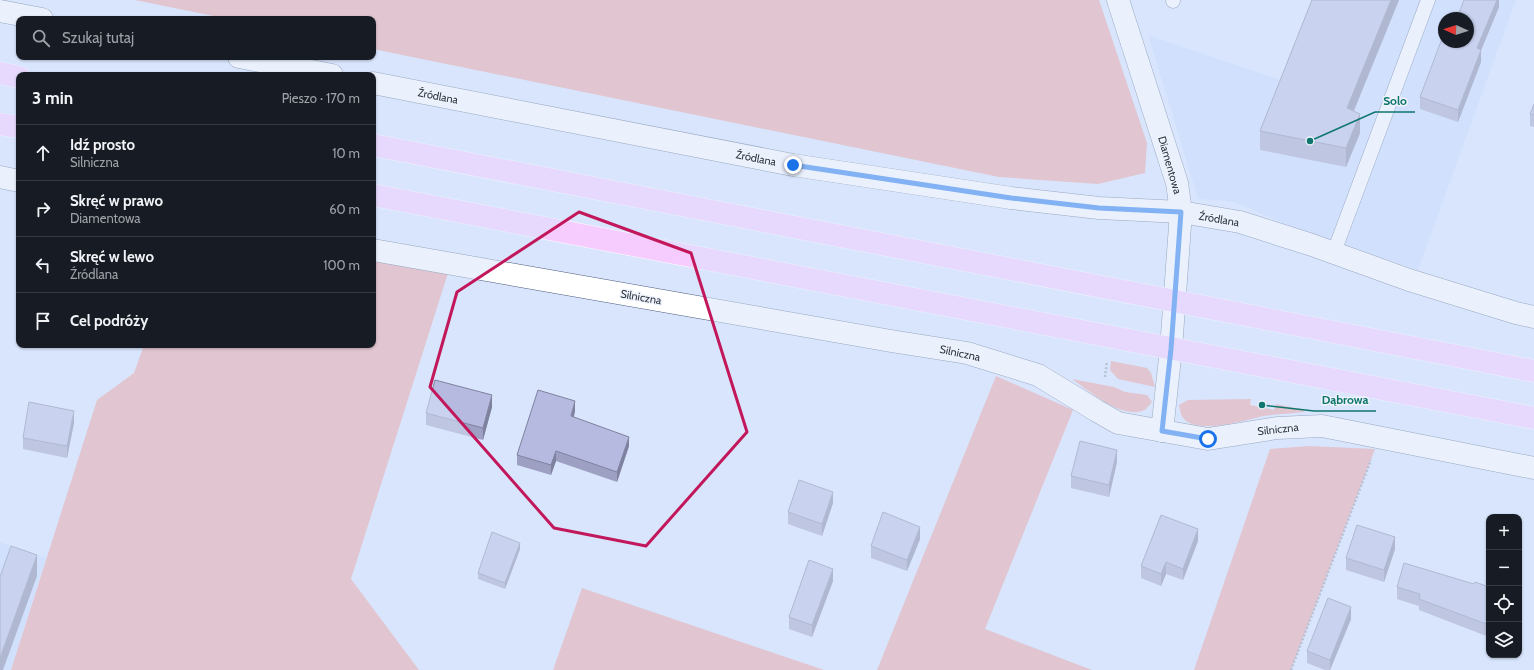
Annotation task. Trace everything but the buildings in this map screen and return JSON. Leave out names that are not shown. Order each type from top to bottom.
[{"type":"main road","points":[[0,74],[16,77]]},
{"type":"main road","points":[[0,124],[16,127]]},
{"type":"main road","points":[[376,146],[1534,371]]},
{"type":"main road","points":[[376,197],[1534,418]]},
{"type":"street","name":"Diamentowa","points":[[1118,0],[1176,183],[1181,212],[1171,349],[1162,431]]},
{"type":"street","points":[[0,11],[26,16]]},
{"type":"street","points":[[254,60],[316,72]]},
{"type":"street","name":"Źródlana","points":[[376,84],[793,165],[1011,198],[1099,208],[1181,212],[1240,222],[1334,252],[1409,280],[1516,313],[1534,317]]},
{"type":"street","points":[[0,177],[16,180]]},
{"type":"street","name":"Silniczna","points":[[376,251],[967,353],[1038,375],[1097,412],[1118,423],[1208,439],[1277,428],[1322,426],[1534,468]]},
{"type":"lane","points":[[1334,252],[1428,0]]},
{"type":"path","points":[[1105,377],[1107,361]]},
{"type":"path","points":[[1292,670],[1379,437]]},
{"type":"highlighted area","points":[[579,212],[691,253],[747,432],[646,546],[554,528],[430,387],[457,292]]},
{"type":"shaded area","points":[[135,0],[1099,0],[1147,143],[1145,173],[1098,184],[999,177],[376,50],[376,16],[213,16]]},
{"type":"shaded area","points":[[1312,0],[1516,0],[1418,270],[1288,225],[1234,202],[1198,199],[1148,35],[1280,80]]},
{"type":"shaded area","points":[[376,260],[448,273],[351,579],[419,670],[11,670],[97,400],[134,373],[143,348],[376,348]]},
{"type":"shaded area","points":[[1111,361],[1147,368],[1151,373],[1155,387],[1118,379],[1110,370]]},
{"type":"shaded area","points":[[996,376],[1073,410],[985,629],[1092,670],[877,670]]},
{"type":"shaded area","points":[[1072,379],[1114,387],[1125,392],[1147,395],[1152,402],[1146,409],[1137,412],[1117,408],[1097,397]]},
{"type":"shaded area","points":[[1251,399],[1250,405],[1274,410],[1276,404],[1305,410],[1303,412],[1263,416],[1219,426],[1206,426],[1195,425],[1186,421],[1181,414],[1179,405],[1188,400]]},
{"type":"shaded area","points":[[1309,446],[1375,449],[1291,670],[1194,670],[1270,449]]},
{"type":"shaded area","points":[[0,542],[46,558],[11,670],[0,670]]},
{"type":"shaded area","points":[[582,588],[824,670],[553,670]]},
{"type":"place","name":"Solo","points":[[1310,141]]},
{"type":"place","name":"Dąbrowa","points":[[1262,405]]},
{"type":"route","points":[[793,165],[1011,198],[1099,208],[1181,212],[1171,349],[1162,431],[1208,439]]}]
